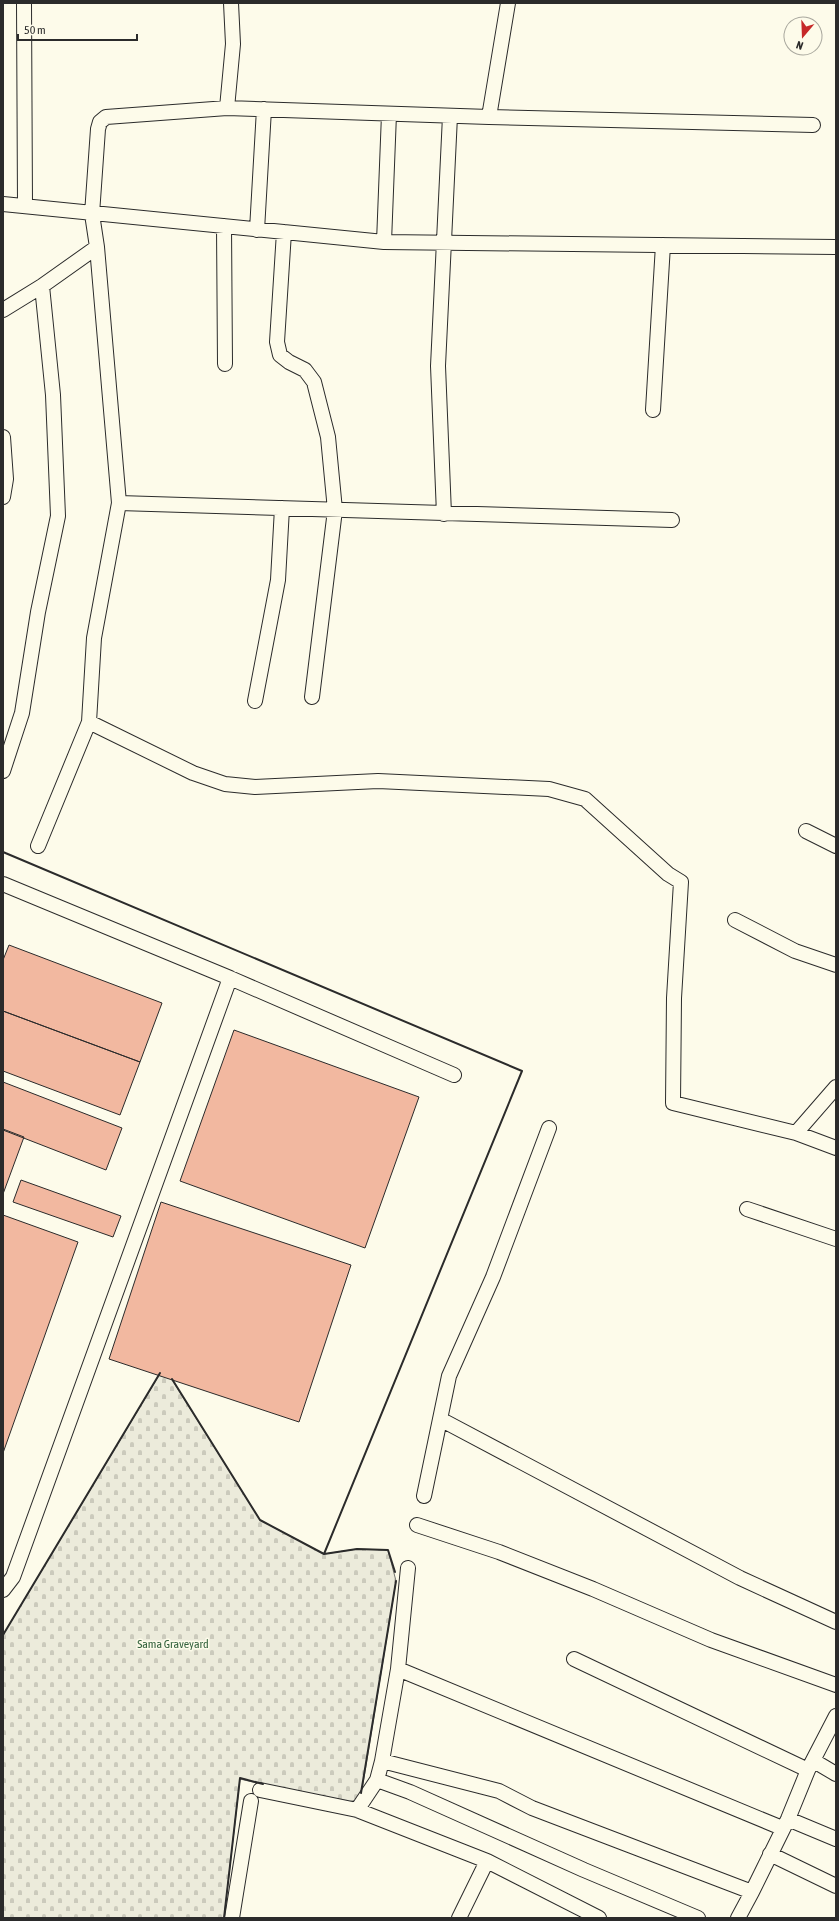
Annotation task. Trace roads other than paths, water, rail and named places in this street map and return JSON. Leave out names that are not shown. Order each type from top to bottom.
[{"type":"street","points":[[24,3],[25,205]]},
{"type":"street","points":[[228,108],[233,44],[231,3]]},
{"type":"street","points":[[488,117],[508,3]]},
{"type":"street","points":[[38,846],[89,722],[94,638],[119,503],[97,247],[92,214],[98,129],[100,122],[106,117],[228,108],[450,116],[813,125]]},
{"type":"street","points":[[257,230],[264,109]]},
{"type":"street","points":[[384,242],[390,114]]},
{"type":"street","points":[[444,514],[438,366],[450,116]]},
{"type":"street","points":[[3,204],[384,242],[836,247]]},
{"type":"street","points":[[224,226],[225,364]]},
{"type":"street","points":[[284,232],[277,342],[280,355],[289,362],[305,370],[314,382],[328,437],[335,510],[312,697]]},
{"type":"street","points":[[653,410],[663,245]]},
{"type":"street","points":[[3,310],[42,286],[97,247]]},
{"type":"street","points":[[3,771],[22,713],[38,612],[58,516],[53,394],[42,286]]},
{"type":"street","points":[[3,437],[6,479],[3,497]]},
{"type":"street","points":[[119,503],[672,520]]},
{"type":"street","points":[[255,701],[278,580],[282,508]]},
{"type":"street","points":[[89,722],[193,773],[225,784],[255,787],[378,781],[549,789],[585,799],[668,874],[680,882],[674,998],[673,1103],[796,1133],[836,1148]]},
{"type":"street","points":[[806,831],[836,846]]},
{"type":"street","points":[[3,884],[230,978],[454,1076]]},
{"type":"street","points":[[735,920],[795,951],[836,965]]},
{"type":"street","points":[[3,1590],[13,1577],[230,978]]},
{"type":"street","points":[[796,1133],[836,1087]]},
{"type":"street","points":[[424,1496],[449,1376],[493,1277],[549,1128]]},
{"type":"street","points":[[747,1209],[836,1239]]},
{"type":"street","points":[[440,1419],[740,1578],[836,1622]]},
{"type":"street","points":[[417,1525],[499,1552],[593,1589],[711,1640],[836,1685]]},
{"type":"street","points":[[357,1810],[378,1780],[398,1669],[408,1568]]},
{"type":"street","points":[[574,1659],[811,1765],[836,1774]]},
{"type":"street","points":[[398,1669],[785,1824],[836,1839]]},
{"type":"street","points":[[738,1918],[785,1824],[811,1765],[836,1716]]},
{"type":"street","points":[[382,1761],[499,1791],[532,1808],[752,1892]]},
{"type":"street","points":[[378,1780],[410,1792],[584,1870],[698,1918]]},
{"type":"street","points":[[260,1790],[357,1810],[487,1861],[599,1918]]},
{"type":"street","points":[[232,1918],[251,1801]]},
{"type":"street","points":[[770,1854],[836,1886]]},
{"type":"street","points":[[460,1918],[487,1861]]},
{"type":"park label","name":"Sama Graveyard","points":[[173,1644]]}]
